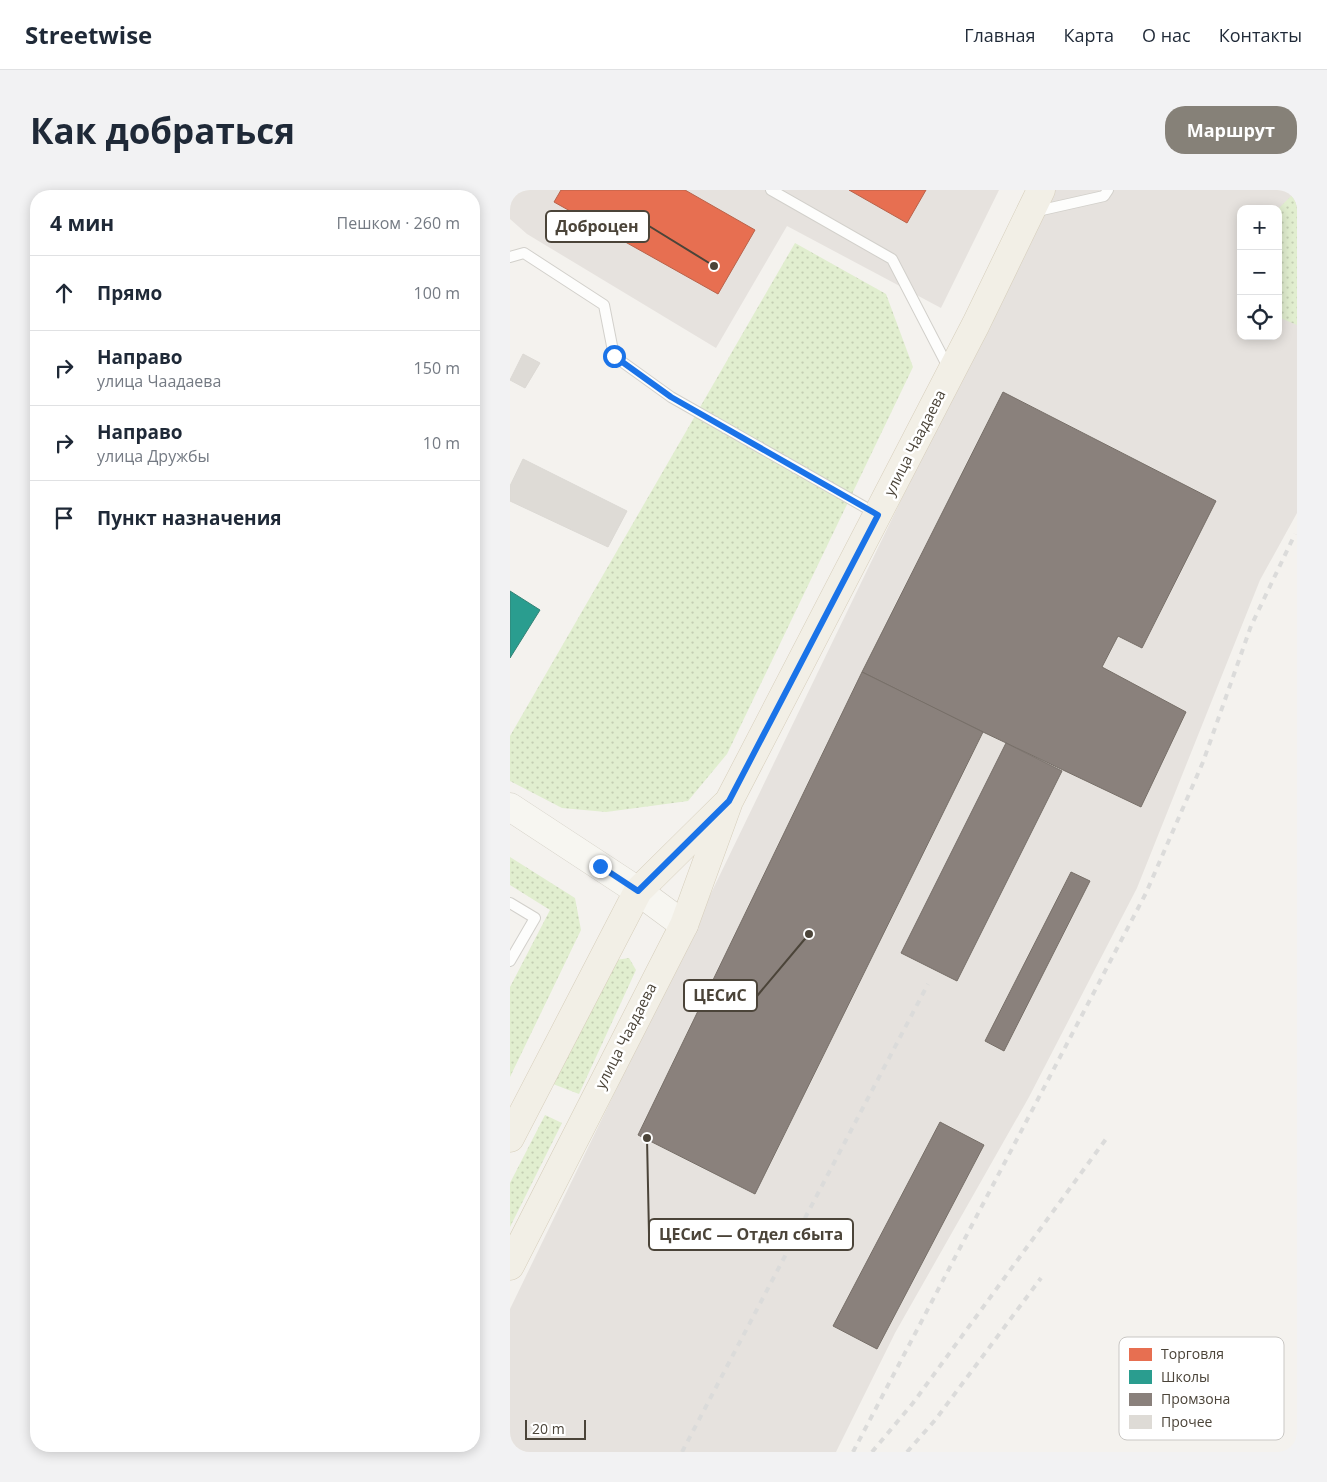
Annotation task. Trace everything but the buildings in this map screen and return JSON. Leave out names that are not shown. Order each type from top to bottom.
[{"type":"main road","name":"улица Чаадаева","points":[[510,1266],[684,924],[729,801],[951,373],[1036,202]]},
{"type":"main road","name":"улица Чаадаева","points":[[510,1138],[638,891],[729,801]]},
{"type":"main road","points":[[510,807],[638,891],[684,924]]},
{"type":"lane","points":[[771,190],[892,258],[951,373]]},
{"type":"lane","points":[[1036,202],[1104,196],[1108,190]]},
{"type":"lane","points":[[510,257],[524,253],[604,305],[614,356],[671,397],[878,515]]},
{"type":"lane","points":[[510,903],[534,918],[510,960]]},
{"type":"shaded area","points":[[510,190],[999,190],[941,308],[787,226],[716,348],[527,234],[510,219]]},
{"type":"shaded area","points":[[1051,190],[1297,190],[1297,513],[1260,580],[1137,888],[1029,1097],[895,1333],[836,1452],[510,1452],[510,1309]]},
{"type":"green space","points":[[1292,190],[1297,190],[1297,325],[1282,319],[1282,205],[1291,196]]},
{"type":"green space","points":[[795,243],[886,294],[913,367],[727,754],[688,801],[606,812],[562,808],[510,781],[510,736]]},
{"type":"green space","points":[[510,857],[575,898],[581,930],[510,1077],[510,987],[550,910],[510,885]]},
{"type":"green space","points":[[629,958],[636,970],[579,1094],[553,1084],[616,960]]},
{"type":"green space","points":[[545,1115],[562,1123],[510,1227],[510,1183]]},
{"type":"railway","points":[[853,1452],[1146,893],[1203,762],[1251,626],[1295,534]]},
{"type":"railway","points":[[682,1452],[928,984]]},
{"type":"railway","points":[[872,1452],[913,1403],[1106,1139]]},
{"type":"railway","points":[[907,1452],[936,1419],[1041,1278]]},
{"type":"railway","points":[[1295,1452],[1297,1448]]},
{"type":"place","name":"Доброцен","points":[[714,266]]},
{"type":"place","name":"ЦЕСиС","points":[[809,934]]},
{"type":"place","name":"ЦЕСиС — Отдел сбыта","points":[[647,1138]]},
{"type":"route","points":[[600,866],[638,891],[729,801],[759,747],[878,515],[671,397],[614,356]]}]
